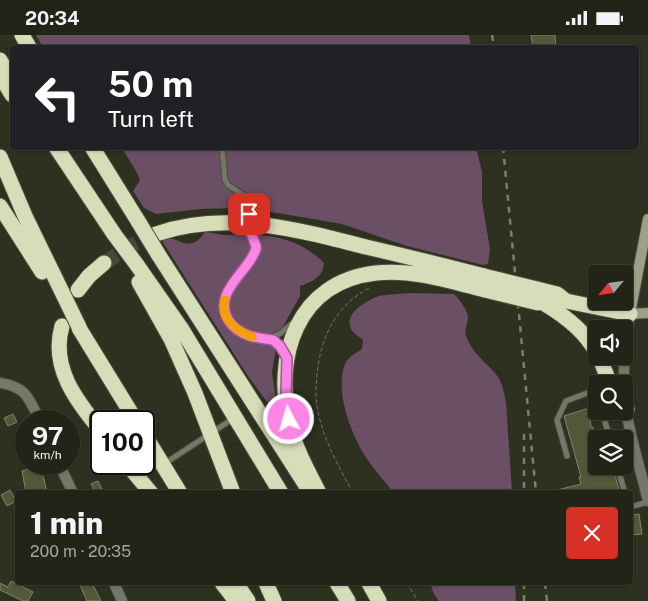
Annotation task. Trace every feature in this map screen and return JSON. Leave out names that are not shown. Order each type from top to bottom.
[{"type":"highway","points":[[0,60],[10,77]]},
{"type":"highway","points":[[0,75],[10,92]]},
{"type":"highway","points":[[49,150],[63,170],[85,191]]},
{"type":"highway","points":[[58,150],[134,267],[171,339],[232,490]]},
{"type":"highway","points":[[94,150],[308,490]]},
{"type":"highway","points":[[0,157],[22,211],[61,295],[129,410]]},
{"type":"highway","points":[[0,206],[61,295]]},
{"type":"highway","points":[[156,234],[204,223],[247,223],[302,231],[540,299],[564,316],[588,340]]},
{"type":"highway","points":[[78,290],[89,276],[104,263]]},
{"type":"highway","points":[[134,267],[181,327],[279,490]]},
{"type":"highway","points":[[318,490],[302,459],[290,424],[286,393],[287,358],[294,333],[305,312],[321,295],[339,284],[355,277],[376,273],[420,275],[485,283]]},
{"type":"highway","points":[[540,299],[556,294],[566,301],[630,314]]},
{"type":"highway","points":[[62,326],[60,352],[65,377],[77,401],[90,417]]},
{"type":"highway","points":[[155,451],[178,490]]},
{"type":"highway","points":[[136,475],[148,490]]},
{"type":"highway","points":[[224,585],[236,601]]},
{"type":"highway","points":[[237,585],[248,601]]},
{"type":"highway","points":[[267,585],[274,601]]},
{"type":"highway","points":[[338,585],[348,601]]},
{"type":"highway","points":[[369,585],[378,599]]},
{"type":"main road","points":[[648,219],[630,314],[648,313]]},
{"type":"street","points":[[624,375],[626,335],[630,314]]},
{"type":"street","points":[[0,383],[12,384],[22,390],[35,410]]},
{"type":"street","points":[[628,420],[648,502]]},
{"type":"street","points":[[64,475],[71,490]]},
{"type":"street","points":[[115,585],[122,601]]},
{"type":"lane","points":[[222,150],[225,180],[228,185],[240,191],[246,197],[249,214],[247,223],[256,246],[256,249],[229,289],[224,304],[224,311],[231,323],[239,331],[252,337],[273,340],[280,346],[287,358]]},
{"type":"lane","points":[[266,339],[271,339],[281,333],[305,312]]},
{"type":"lane","points":[[567,456],[557,420],[566,401],[588,393]]},
{"type":"lane","points":[[163,464],[235,418]]},
{"type":"lane","points":[[633,454],[637,453]]},
{"type":"lane","points":[[620,475],[624,490]]},
{"type":"lane","points":[[633,506],[648,502]]},
{"type":"path","points":[[352,490],[336,462],[322,428],[316,403],[317,377],[322,346],[332,322],[352,299],[374,286]]},
{"type":"path","points":[[408,585],[418,601]]},
{"type":"shaded area","points":[[36,35],[469,35],[471,45],[42,45]]},
{"type":"shaded area","points":[[123,150],[476,150],[482,172],[482,201],[490,249],[488,264],[483,265],[407,246],[342,224],[278,213],[235,208],[200,209],[156,214],[144,208],[133,191],[140,180]]},
{"type":"shaded area","points":[[205,232],[222,235],[254,235],[279,238],[303,247],[324,263],[322,272],[313,281],[300,286],[300,296],[279,334],[272,372],[277,406],[275,410],[248,376],[162,241],[173,239],[188,244],[193,243]]},
{"type":"shaded area","points":[[411,293],[454,294],[463,304],[468,317],[466,336],[468,341],[497,376],[506,402],[512,490],[391,490],[370,463],[361,449],[346,413],[343,400],[342,375],[346,362],[362,349],[363,340],[351,329],[350,318],[363,304],[383,295]]},
{"type":"shaded area","points":[[431,585],[515,585],[516,601],[439,601]]},
{"type":"building","points":[[531,35],[555,35],[556,45],[533,45]]},
{"type":"building","points":[[588,408],[588,420],[590,420],[591,427],[594,430],[588,430],[588,475],[615,475],[619,490],[557,490],[581,484],[579,477],[581,477],[564,416]]},
{"type":"building","points":[[13,414],[15,423],[8,426],[4,418]]},
{"type":"building","points":[[23,475],[43,475],[46,490],[25,490]]},
{"type":"building","points":[[98,481],[102,490],[94,490],[91,484]]},
{"type":"building","points":[[10,490],[15,502],[7,506],[1,495]]},
{"type":"building","points":[[639,514],[642,534],[633,535],[633,515]]},
{"type":"building","points":[[11,581],[15,585],[33,592],[28,601],[23,601],[0,590],[0,583],[8,587]]},
{"type":"building","points":[[80,585],[93,585],[101,601],[87,601]]},
{"type":"tunnel","points":[[104,263],[132,245],[156,234]]},
{"type":"railway","points":[[492,35],[494,45]]},
{"type":"railway","points":[[503,150],[536,490]]},
{"type":"railway","points":[[524,434],[524,490]]},
{"type":"railway","points":[[524,585],[524,601]]},
{"type":"railway","points":[[545,585],[547,601]]},
{"type":"slow traffic","points":[[225,300],[224,311],[231,323],[239,331],[252,337]]},
{"type":"route","points":[[249,214],[247,223],[256,246],[255,253],[229,289],[224,304],[224,311],[231,323],[239,331],[259,339],[273,340],[285,353],[287,358],[286,393],[289,419]]}]
